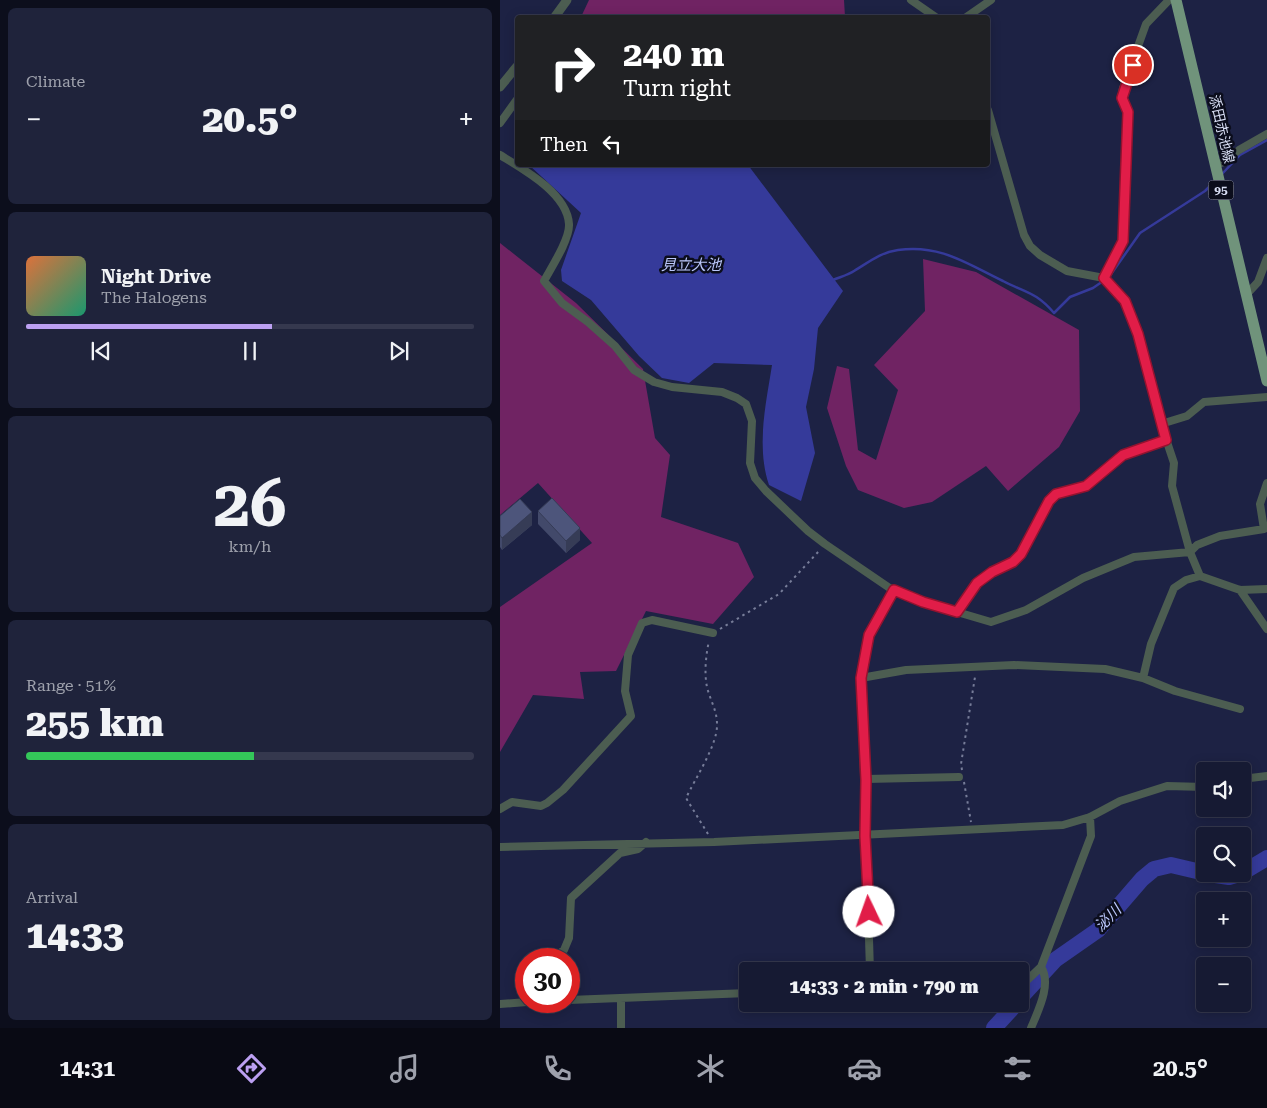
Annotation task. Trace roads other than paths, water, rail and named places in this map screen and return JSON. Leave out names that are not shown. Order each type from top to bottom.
[{"type":"main road","name":"添田赤池線","points":[[1176,0],[1267,381]]},
{"type":"street","points":[[911,0],[933,15]]},
{"type":"street","points":[[969,15],[991,0]]},
{"type":"street","points":[[1104,278],[1123,241],[1128,112],[1122,98],[1124,88],[1146,24],[1169,0]]},
{"type":"street","points":[[556,15],[564,4]]},
{"type":"street","points":[[500,87],[515,69]]},
{"type":"street","points":[[500,123],[515,102]]},
{"type":"street","points":[[990,117],[1024,235],[1030,246],[1040,255],[1067,270],[1104,278],[1125,301],[1138,334],[1161,424],[1174,463],[1172,486],[1190,552],[1200,576]]},
{"type":"street","points":[[1215,165],[1224,162],[1239,150],[1267,134]]},
{"type":"street","points":[[500,155],[515,164]]},
{"type":"street","points":[[519,167],[534,176],[552,192],[565,212],[569,225],[562,246],[544,281],[545,285],[562,303],[588,322],[614,346],[634,370],[654,382],[672,387],[722,392],[746,404],[752,421],[750,463],[756,478],[766,491],[788,513],[826,544],[894,590],[923,602],[991,622],[1026,610],[1083,578],[1134,557],[1190,552],[1197,545],[1220,536],[1264,529],[1260,504],[1267,483]]},
{"type":"street","points":[[1246,295],[1258,282],[1267,258]]},
{"type":"street","points":[[1161,424],[1187,416],[1204,402],[1267,397]]},
{"type":"street","points":[[957,612],[977,583],[992,572],[1013,562],[1021,554],[1049,501],[1056,494],[1086,486],[1123,455],[1166,440]]},
{"type":"street","points":[[1143,678],[1151,644],[1174,588],[1186,580],[1200,576],[1240,590],[1267,590]]},
{"type":"street","points":[[870,962],[865,836],[866,780],[861,678],[869,635],[894,590]]},
{"type":"street","points":[[1240,590],[1267,629]]},
{"type":"street","points":[[500,809],[512,802],[540,806],[547,803],[564,790],[630,716],[625,691],[628,656],[642,623],[652,620],[713,633]]},
{"type":"street","points":[[861,678],[906,670],[987,668],[1014,665],[1106,670],[1143,678],[1175,691],[1240,709]]},
{"type":"street","points":[[1251,778],[1267,776]]},
{"type":"street","points":[[866,780],[959,777]]},
{"type":"street","points":[[500,847],[646,842],[714,842],[1063,825],[1090,818],[1120,801],[1167,786],[1196,787]]},
{"type":"street","points":[[1029,979],[1042,968],[1091,836],[1090,818]]},
{"type":"street","points":[[565,948],[569,938],[571,898],[620,853],[638,849],[646,842]]},
{"type":"street","points":[[1031,1028],[1040,1009],[1045,984],[1042,968]]},
{"type":"street","points":[[580,1000],[739,993]]},
{"type":"street","points":[[621,998],[621,1028]]},
{"type":"street","points":[[500,1004],[515,1003]]},
{"type":"water","name":"見立大池","points":[[531,167],[750,167],[843,291],[818,328],[814,369],[806,407],[815,453],[801,501],[769,485],[765,470],[763,425],[772,365],[714,363],[689,383],[662,378],[639,356],[591,300],[562,281],[561,270],[581,213]]},
{"type":"waterway","points":[[1221,175],[1240,155],[1267,140]]},
{"type":"waterway","points":[[833,280],[886,253],[898,250],[927,250],[965,262],[1030,294],[1042,301],[1054,313],[1070,297],[1093,288],[1109,277],[1140,233],[1205,191],[1215,181]]},
{"type":"waterway","name":"泌川","points":[[1251,868],[1267,858]]},
{"type":"waterway","name":"泌川","points":[[1029,988],[1055,960],[1098,930],[1142,879],[1154,869],[1171,865],[1196,871]]},
{"type":"waterway","name":"泌川","points":[[994,1028],[1009,1012]]}]
